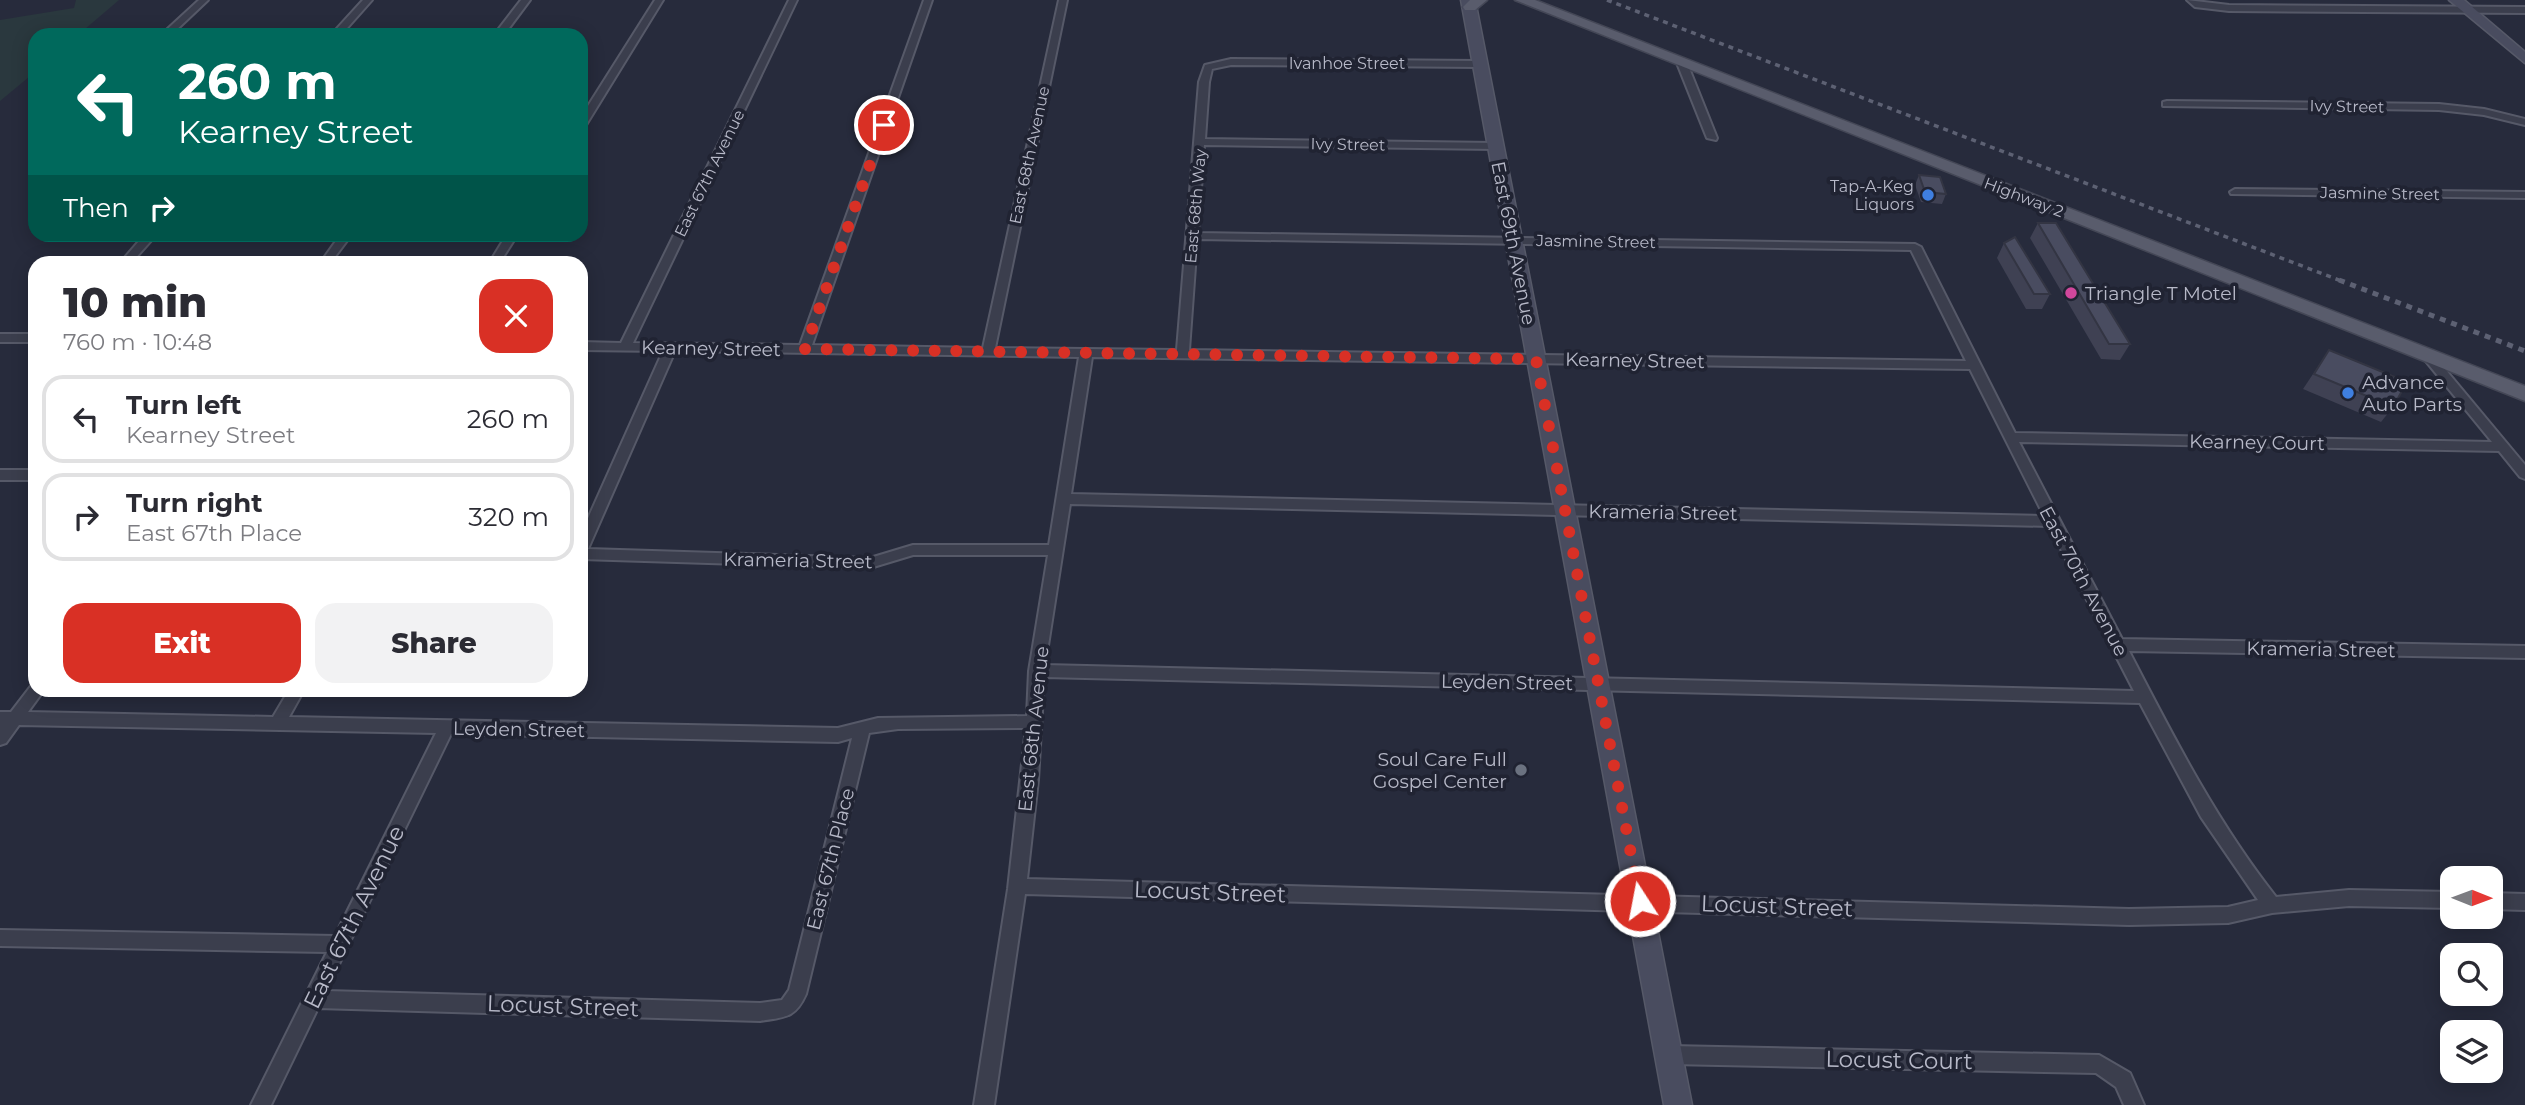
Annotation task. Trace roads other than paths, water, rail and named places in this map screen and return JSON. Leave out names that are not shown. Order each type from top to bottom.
[{"type":"main road","name":"Highway 2","points":[[1522,0],[2525,394]]},
{"type":"street","points":[[174,28],[204,0]]},
{"type":"street","points":[[342,28],[368,0]]},
{"type":"street","points":[[504,28],[526,0]]},
{"type":"street","points":[[588,114],[659,0]]},
{"type":"street","name":"East 67th Avenue","points":[[625,346],[793,0]]},
{"type":"street","points":[[805,349],[928,0]]},
{"type":"street","name":"East 68th Avenue","points":[[988,351],[1063,0]]},
{"type":"street","name":"East 69th Avenue","points":[[1473,2],[1479,64],[1678,1105]]},
{"type":"street","points":[[2195,3],[2462,5],[2525,10]]},
{"type":"street","points":[[2462,5],[2525,59]]},
{"type":"street","points":[[1682,63],[1712,138]]},
{"type":"street","name":"Ivanhoe Street","points":[[1215,64],[1479,64]]},
{"type":"street","name":"East 68th Way","points":[[1183,354],[1206,69],[1215,64]]},
{"type":"street","name":"Ivy Street","points":[[2167,104],[2440,107],[2484,112],[2525,122]]},
{"type":"street","name":"Ivy Street","points":[[1201,142],[1495,146]]},
{"type":"street","name":"Jasmine Street","points":[[2235,192],[2525,195]]},
{"type":"street","name":"Jasmine Street","points":[[1192,236],[1915,247]]},
{"type":"street","points":[[132,256],[145,242]]},
{"type":"street","name":"East 70th Avenue","points":[[1915,247],[2052,521],[2145,697],[2224,842],[2272,905]]},
{"type":"street","points":[[0,338],[28,338]]},
{"type":"street","name":"Kearney Street","points":[[588,346],[1975,365]]},
{"type":"street","points":[[588,536],[671,347]]},
{"type":"street","name":"East 68th Avenue","points":[[984,1105],[1017,886],[1035,722],[1037,671],[1086,353]]},
{"type":"street","points":[[2426,355],[2525,474]]},
{"type":"street","name":"Kearney Court","points":[[2010,437],[2503,447]]},
{"type":"street","points":[[0,475],[28,475]]},
{"type":"street","name":"Krameria Street","points":[[1063,499],[2052,521]]},
{"type":"street","name":"Krameria Street","points":[[588,552],[870,563],[913,550],[1055,550]]},
{"type":"street","name":"Krameria Street","points":[[2118,645],[2525,652]]},
{"type":"street","name":"Leyden Street","points":[[1037,671],[2145,697]]},
{"type":"street","points":[[0,738],[7,719],[29,697]]},
{"type":"street","points":[[276,724],[293,697]]},
{"type":"street","name":"Leyden Street","points":[[7,719],[838,735],[898,723],[1035,722]]},
{"type":"street","name":"East 67th Avenue","points":[[261,1105],[446,728]]},
{"type":"street","name":"East 67th Place","points":[[798,988],[862,730]]},
{"type":"street","name":"Locust Street","points":[[1017,886],[1471,901],[1640,901],[2129,917],[2228,915],[2272,905],[2349,898],[2440,900]]},
{"type":"street","points":[[2503,901],[2525,902]]},
{"type":"street","points":[[0,938],[340,944]]},
{"type":"street","name":"Locust Street","points":[[314,999],[760,1012],[787,1008],[798,988]]},
{"type":"street","name":"Locust Court","points":[[1670,1055],[2099,1064],[2123,1080],[2134,1105]]},
{"type":"railway","points":[[1607,0],[2344,282]]},
{"type":"railway","points":[[2339,280],[2525,351]]},
{"type":"place","name":"Tap-A-Keg Liquors","points":[[1928,195]]},
{"type":"place","name":"Triangle T Motel","points":[[2071,293]]},
{"type":"place","name":"Advance Auto Parts","points":[[2348,393]]},
{"type":"place","name":"Soul Care Full Gospel Center","points":[[1521,770]]}]
